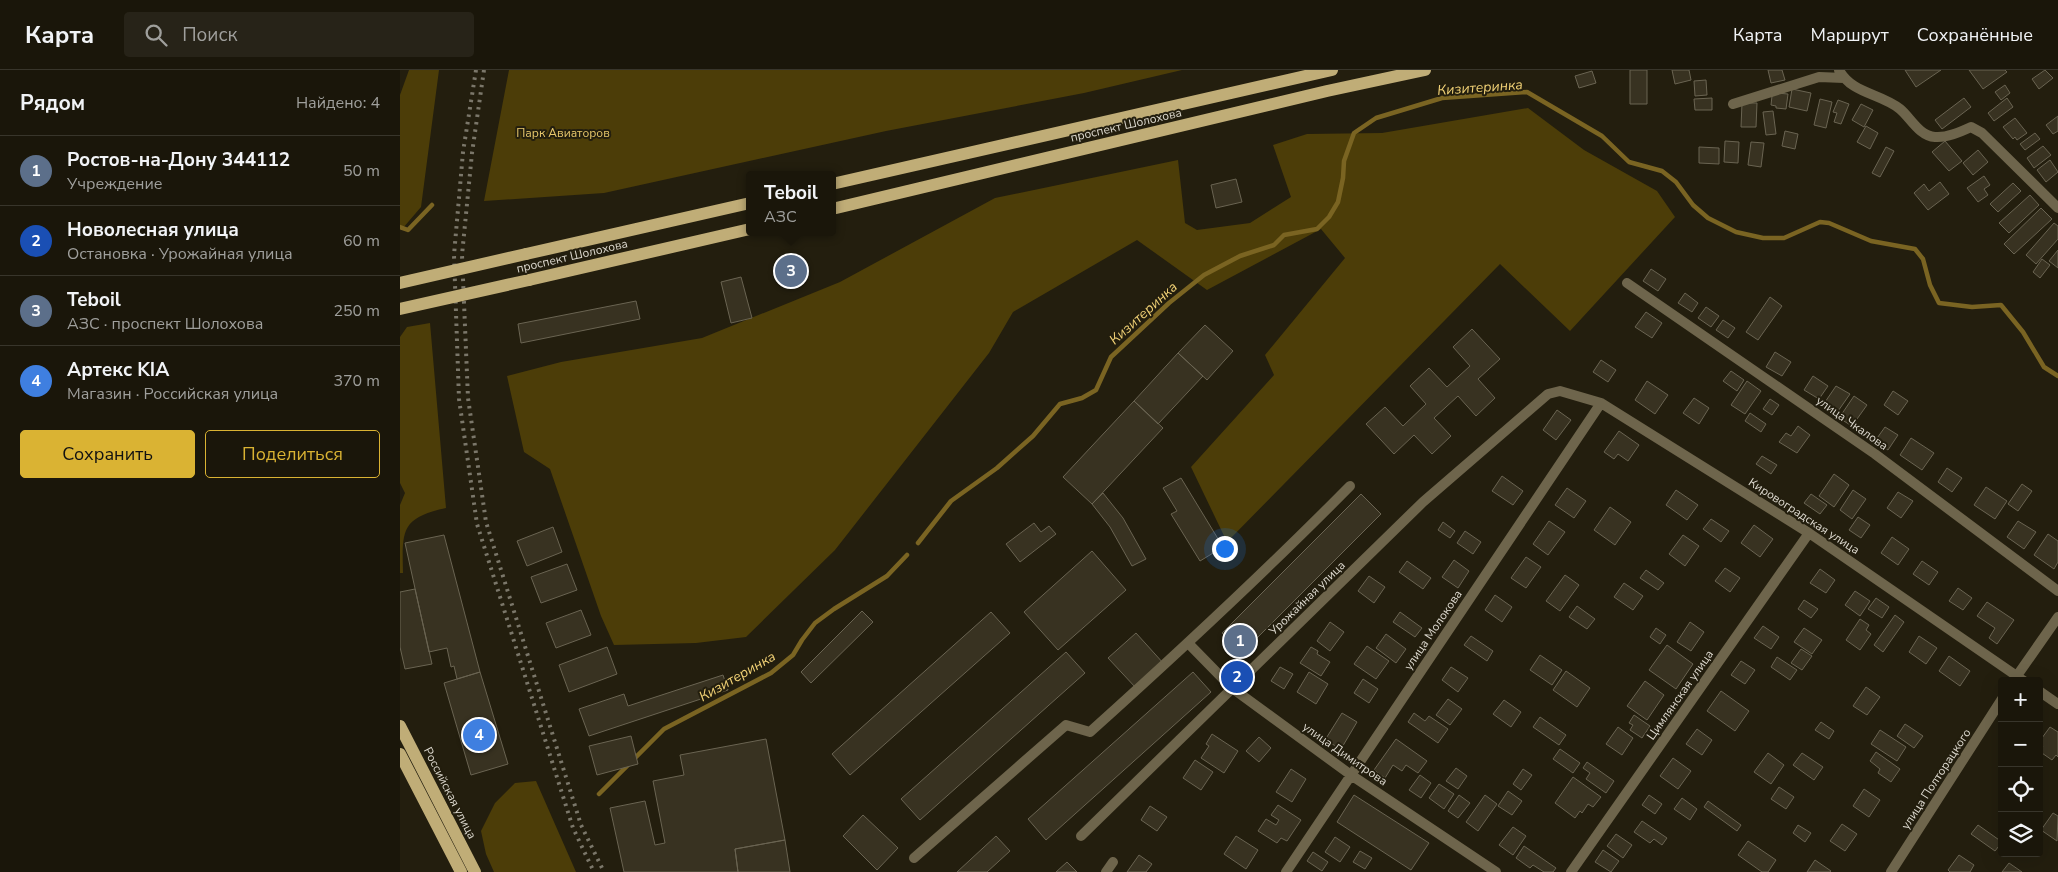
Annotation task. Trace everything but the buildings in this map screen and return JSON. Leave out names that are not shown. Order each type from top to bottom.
[{"type":"main road","name":"проспект Шолохова","points":[[836,183],[1332,70]]},
{"type":"main road","name":"проспект Шолохова","points":[[836,208],[1327,90],[1425,70]]},
{"type":"main road","name":"проспект Шолохова","points":[[400,283],[746,204]]},
{"type":"main road","name":"проспект Шолохова","points":[[400,309],[746,229]]},
{"type":"main road","name":"Российская улица","points":[[400,726],[475,872]]},
{"type":"main road","points":[[400,754],[461,872]]},
{"type":"street","points":[[1732,104],[1820,77],[1842,74],[1853,86],[1899,108],[1925,134],[1934,138],[1948,136],[1971,127],[1982,133],[2058,208]]},
{"type":"street","name":"улица Чкалова","points":[[1627,283],[1875,454],[2058,591]]},
{"type":"street","name":"Кировоградская улица","points":[[1560,391],[1601,403],[1809,533],[2015,677]]},
{"type":"street","name":"Урожайная улица","points":[[1082,836],[1423,502],[1548,394],[1560,391]]},
{"type":"street","name":"улица Молокова","points":[[1286,872],[1601,403]]},
{"type":"street","points":[[914,858],[1066,725],[1090,732],[1188,643],[1350,486]]},
{"type":"street","name":"Цимлянская улица","points":[[1571,872],[1809,533]]},
{"type":"street","points":[[2019,677],[2058,617]]},
{"type":"street","name":"улица Димитрова","points":[[1188,643],[1232,688],[1351,775],[1496,872]]},
{"type":"street","points":[[2043,694],[2058,704]]},
{"type":"street","name":"улица Полторацкого","points":[[1891,872],[1998,705]]},
{"type":"street","points":[[1106,872],[1114,862]]},
{"type":"green space","points":[[409,70],[439,70],[421,207],[403,228],[400,228],[400,95]]},
{"type":"green space","name":"Парк Авиаторов","points":[[509,70],[1182,70],[1084,93],[886,131],[604,193],[484,201]]},
{"type":"green space","points":[[1528,108],[1584,150],[1657,191],[1675,217],[1570,331],[1500,264],[1227,542],[1191,467],[1274,375],[1265,355],[1345,258],[1321,229],[1207,290],[1137,240],[1013,312],[989,353],[835,550],[746,637],[696,643],[614,645],[601,616],[550,469],[524,452],[507,376],[561,362],[702,338],[840,282],[995,198],[1178,160],[1185,223],[1197,230],[1250,223],[1291,197],[1273,145],[1307,134],[1382,133]]},
{"type":"green space","points":[[430,323],[446,508],[420,516],[407,528],[403,546],[403,573],[400,573],[400,505],[405,493],[400,483],[400,337],[407,327]]},
{"type":"green space","points":[[536,781],[576,872],[494,872],[486,854],[481,831],[495,803],[515,783]]},
{"type":"waterway","name":"Кизитеринка","points":[[918,543],[951,501],[997,468],[1033,436],[1060,404],[1082,398],[1096,390],[1111,357],[1169,303],[1204,275],[1240,256],[1274,245],[1284,235],[1317,229],[1329,217],[1338,202],[1344,161],[1354,133],[1376,118],[1442,98],[1527,92],[1602,136],[1629,162],[1662,171],[1676,182],[1693,205],[1708,218],[1736,232],[1763,238],[1784,238],[1820,222],[1829,223],[1871,241],[1915,249],[1923,259],[1930,285],[1939,303],[1972,307],[2001,305],[2023,332],[2044,367],[2058,376]]},
{"type":"waterway","points":[[400,227],[408,230],[432,205]]},
{"type":"waterway","name":"Кизитеринка","points":[[599,794],[664,729],[771,673],[793,655],[815,623],[887,576],[907,555]]},
{"type":"railway","points":[[476,70],[463,152],[454,255],[459,399],[477,524],[573,828],[594,872]]},
{"type":"railway","points":[[484,70],[472,153],[462,255],[468,398],[486,522],[581,825],[604,872]]},
{"type":"place","name":"Teboil","points":[[791,271]]},
{"type":"place","name":"Ростов-на-Дону 344112","points":[[1240,641]]},
{"type":"place","name":"Новолесная улица","points":[[1237,677]]},
{"type":"place","name":"Артекс KIA","points":[[479,735]]}]
